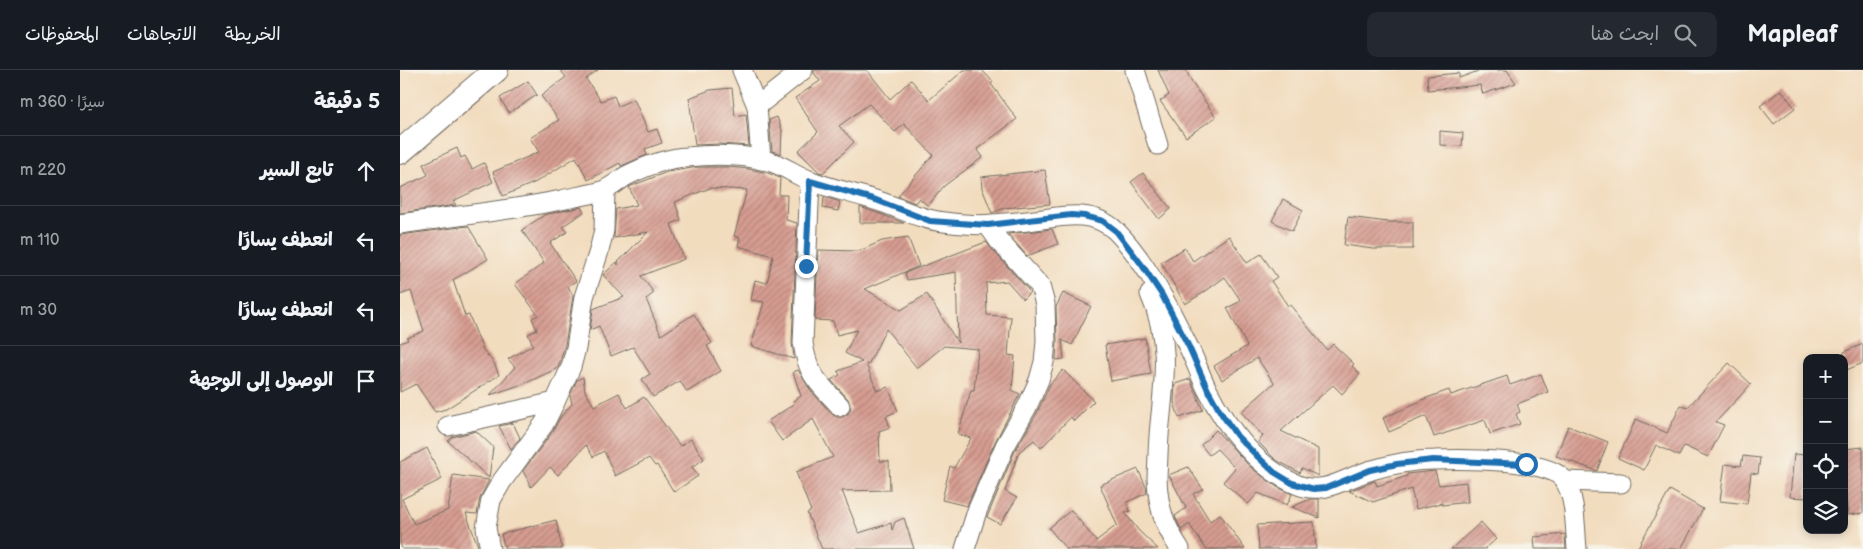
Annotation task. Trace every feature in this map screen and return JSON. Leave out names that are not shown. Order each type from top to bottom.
[{"type":"main road","points":[[400,152],[496,70]]},
{"type":"street","points":[[742,70],[757,106],[761,160]]},
{"type":"street","points":[[757,106],[803,70]]},
{"type":"street","points":[[1135,70],[1158,145]]},
{"type":"street","points":[[400,224],[518,208],[605,190],[640,170],[682,157],[709,155],[736,156],[770,162],[810,181],[876,200],[930,221],[988,225],[1071,215],[1090,217],[1103,221],[1116,231],[1139,260],[1162,295],[1221,413],[1237,436],[1274,472],[1292,483],[1314,489],[1326,488],[1370,470],[1397,464],[1433,460],[1526,464],[1556,472],[1565,481],[1572,502],[1576,549]]},
{"type":"street","points":[[810,181],[804,351],[811,374],[840,406]]},
{"type":"street","points":[[490,549],[486,528],[491,500],[502,481],[544,424],[571,367],[584,297],[600,251],[604,230],[605,190]]},
{"type":"street","points":[[964,549],[977,512],[1005,446],[1027,407],[1039,380],[1044,362],[1046,342],[1046,304],[1040,286],[998,241],[988,225]]},
{"type":"street","points":[[1139,260],[1159,316],[1164,345],[1164,390],[1156,478],[1159,502],[1165,523],[1180,549]]},
{"type":"street","points":[[448,426],[554,402]]},
{"type":"street","points":[[1565,481],[1621,483]]},
{"type":"building","points":[[560,70],[598,70],[586,79],[601,101],[614,96],[618,106],[634,99],[648,132],[657,129],[662,143],[645,149],[647,155],[621,166],[620,163],[588,180],[576,157],[536,182],[503,196],[493,172],[539,152],[530,138],[559,120],[541,96],[566,77]]},
{"type":"building","points":[[814,70],[867,70],[890,99],[911,80],[929,100],[964,70],[982,70],[993,82],[991,84],[1017,119],[977,149],[983,157],[944,186],[928,206],[919,198],[915,203],[898,196],[933,155],[904,124],[895,132],[869,104],[839,126],[854,142],[823,173],[819,172],[798,151],[818,132],[795,98],[820,81]]},
{"type":"building","points":[[1158,70],[1186,70],[1192,83],[1216,117],[1186,137],[1160,101],[1169,95]]},
{"type":"building","points":[[1481,70],[1507,70],[1516,83],[1483,94],[1480,85],[1428,90],[1427,76],[1459,73],[1459,78]]},
{"type":"building","points":[[528,81],[537,95],[509,113],[500,98]]},
{"type":"building","points":[[732,88],[735,116],[746,114],[749,146],[695,145],[689,98],[710,90]]},
{"type":"building","points":[[1781,90],[1795,108],[1774,124],[1760,106]]},
{"type":"building","points":[[777,117],[782,130],[781,154],[772,151],[769,120]]},
{"type":"building","points":[[1440,131],[1463,133],[1462,146],[1440,145]]},
{"type":"building","points":[[457,148],[461,158],[465,156],[472,169],[484,163],[493,182],[453,201],[456,205],[400,213],[400,188],[428,175],[423,164]]},
{"type":"building","points":[[698,167],[749,169],[780,178],[779,195],[787,195],[786,220],[797,223],[792,343],[794,359],[751,346],[764,302],[751,300],[755,280],[767,283],[773,256],[738,246],[740,238],[734,236],[747,190],[710,188],[675,202],[681,220],[671,224],[684,259],[641,276],[654,293],[646,299],[661,335],[694,314],[712,343],[707,346],[721,371],[687,392],[680,381],[653,397],[642,379],[650,374],[633,347],[611,356],[599,326],[590,330],[593,309],[624,297],[603,275],[617,262],[618,265],[618,262],[648,232],[614,238],[616,209],[637,205],[629,187],[667,172]]},
{"type":"building","points":[[1045,170],[1050,204],[1004,208],[992,213],[982,188],[981,177]]},
{"type":"building","points":[[1143,173],[1171,209],[1159,219],[1131,182]]},
{"type":"building","points":[[824,197],[840,202],[838,211],[823,208]]},
{"type":"building","points":[[1283,199],[1303,210],[1292,231],[1272,221]]},
{"type":"building","points":[[581,207],[584,212],[563,226],[567,232],[550,243],[576,281],[568,286],[573,296],[565,345],[558,368],[526,383],[490,395],[515,367],[508,359],[533,345],[528,334],[537,330],[532,318],[538,315],[515,284],[544,263],[522,230],[544,215]]},
{"type":"building","points":[[860,207],[880,214],[904,223],[860,223]]},
{"type":"building","points":[[1348,217],[1388,222],[1413,222],[1413,249],[1373,249],[1344,245]]},
{"type":"building","points":[[468,226],[488,259],[453,280],[465,316],[469,315],[483,350],[494,363],[499,375],[446,409],[435,412],[416,384],[400,392],[400,343],[424,331],[411,291],[400,295],[400,235]]},
{"type":"building","points":[[1052,229],[1058,244],[1027,256],[1008,234]]},
{"type":"building","points":[[1229,236],[1247,263],[1261,254],[1277,277],[1271,281],[1288,306],[1290,305],[1327,350],[1333,344],[1354,364],[1352,366],[1360,374],[1342,394],[1333,385],[1281,431],[1318,449],[1318,476],[1302,468],[1300,473],[1276,460],[1258,442],[1263,436],[1241,412],[1274,383],[1257,358],[1222,380],[1214,366],[1247,346],[1227,308],[1241,301],[1225,277],[1185,304],[1161,262],[1185,248],[1193,261]]},
{"type":"building","points":[[908,237],[919,266],[865,289],[901,310],[927,294],[958,343],[956,272],[907,280],[905,273],[986,242],[1030,292],[1023,299],[1007,281],[986,283],[987,315],[1011,317],[1008,355],[1015,356],[1012,390],[1020,394],[995,442],[967,506],[942,500],[950,466],[954,468],[971,438],[958,434],[971,390],[974,390],[978,349],[944,346],[917,368],[886,329],[868,365],[866,364],[877,391],[888,387],[898,411],[886,416],[890,427],[879,431],[880,461],[889,461],[890,490],[842,491],[859,533],[891,523],[892,530],[895,522],[904,518],[914,549],[822,549],[807,513],[811,511],[796,472],[833,457],[813,419],[782,441],[768,421],[794,404],[793,401],[801,396],[793,372],[798,370],[811,391],[832,414],[837,417],[843,417],[851,409],[848,399],[831,380],[840,375],[838,371],[862,362],[845,353],[857,330],[837,335],[833,321],[815,320],[818,250],[859,251],[882,241]]},
{"type":"building","points":[[1063,293],[1091,306],[1072,345],[1062,340],[1064,359],[1056,360],[1056,307]]},
{"type":"building","points":[[1145,338],[1151,374],[1111,381],[1105,345]]},
{"type":"building","points":[[1863,344],[1863,363],[1848,369],[1848,354],[1844,354],[1844,352]]},
{"type":"building","points":[[1729,363],[1751,384],[1716,422],[1724,425],[1708,457],[1684,446],[1679,456],[1656,445],[1644,470],[1618,458],[1636,419],[1667,433],[1681,405],[1687,408]]},
{"type":"building","points":[[1063,370],[1094,401],[1074,421],[1071,417],[1041,448],[1034,440],[1019,452],[1005,491],[1017,498],[1000,524],[987,517],[1015,451],[1037,413],[1050,384]]},
{"type":"building","points":[[1541,374],[1548,392],[1517,404],[1520,412],[1516,414],[1520,424],[1490,434],[1485,420],[1434,437],[1426,416],[1389,432],[1383,418],[1421,400],[1449,390],[1451,395],[1507,376],[1510,385]]},
{"type":"building","points":[[583,377],[585,391],[594,406],[619,393],[627,408],[644,397],[680,446],[691,439],[704,459],[692,467],[698,476],[674,492],[657,465],[655,466],[649,458],[615,476],[604,451],[593,457],[586,445],[558,475],[550,467],[531,487],[523,471],[553,431],[561,416],[572,404],[570,395],[577,380]]},
{"type":"building","points":[[1190,379],[1203,410],[1179,418],[1174,402],[1175,384]]},
{"type":"building","points":[[513,423],[520,438],[511,449],[499,426]]},
{"type":"building","points":[[1568,426],[1608,442],[1597,471],[1556,456]]},
{"type":"building","points":[[1216,430],[1249,466],[1277,487],[1292,494],[1287,505],[1258,493],[1248,504],[1223,482],[1235,468],[1217,449],[1209,455],[1201,445]]},
{"type":"building","points":[[476,431],[493,447],[489,478],[448,441],[452,437]]},
{"type":"building","points":[[1863,447],[1863,513],[1848,515],[1848,489],[1848,449]]},
{"type":"building","points":[[427,448],[442,479],[402,499],[414,524],[448,510],[453,475],[489,480],[480,498],[477,514],[466,513],[479,549],[402,549],[400,543],[400,462]]},
{"type":"building","points":[[1794,454],[1803,455],[1803,498],[1790,497]]},
{"type":"building","points":[[1743,456],[1760,458],[1758,474],[1751,473],[1747,504],[1720,501],[1725,464],[1741,466]]},
{"type":"building","points":[[1188,467],[1203,489],[1193,494],[1210,521],[1220,514],[1245,549],[1206,549],[1189,524],[1181,530],[1175,516],[1186,508],[1169,475]]},
{"type":"building","points":[[1138,469],[1147,493],[1127,502],[1130,511],[1125,513],[1139,531],[1158,549],[1066,549],[1049,528],[1071,510],[1096,541],[1117,525],[1100,485]]},
{"type":"building","points":[[1435,471],[1439,485],[1466,482],[1468,502],[1442,505],[1442,503],[1416,509],[1411,489],[1373,502],[1349,491],[1375,481],[1377,486],[1407,476],[1407,474]]},
{"type":"building","points":[[1670,490],[1703,509],[1681,549],[1637,549]]},
{"type":"building","points":[[1310,499],[1319,499],[1319,518],[1292,507]]},
{"type":"building","points":[[556,520],[562,549],[505,549],[501,534]]},
{"type":"building","points":[[1314,522],[1316,549],[1259,549],[1257,525]]},
{"type":"building","points":[[1481,522],[1496,539],[1485,549],[1451,549]]},
{"type":"building","points":[[1565,534],[1566,549],[1535,549],[1534,537]]},
{"type":"route","points":[[806,266],[810,181],[876,200],[930,221],[988,225],[1071,215],[1095,218],[1103,221],[1116,231],[1162,295],[1189,347],[1208,390],[1237,436],[1274,472],[1292,483],[1305,488],[1326,488],[1370,470],[1397,464],[1433,460],[1526,464]]}]
